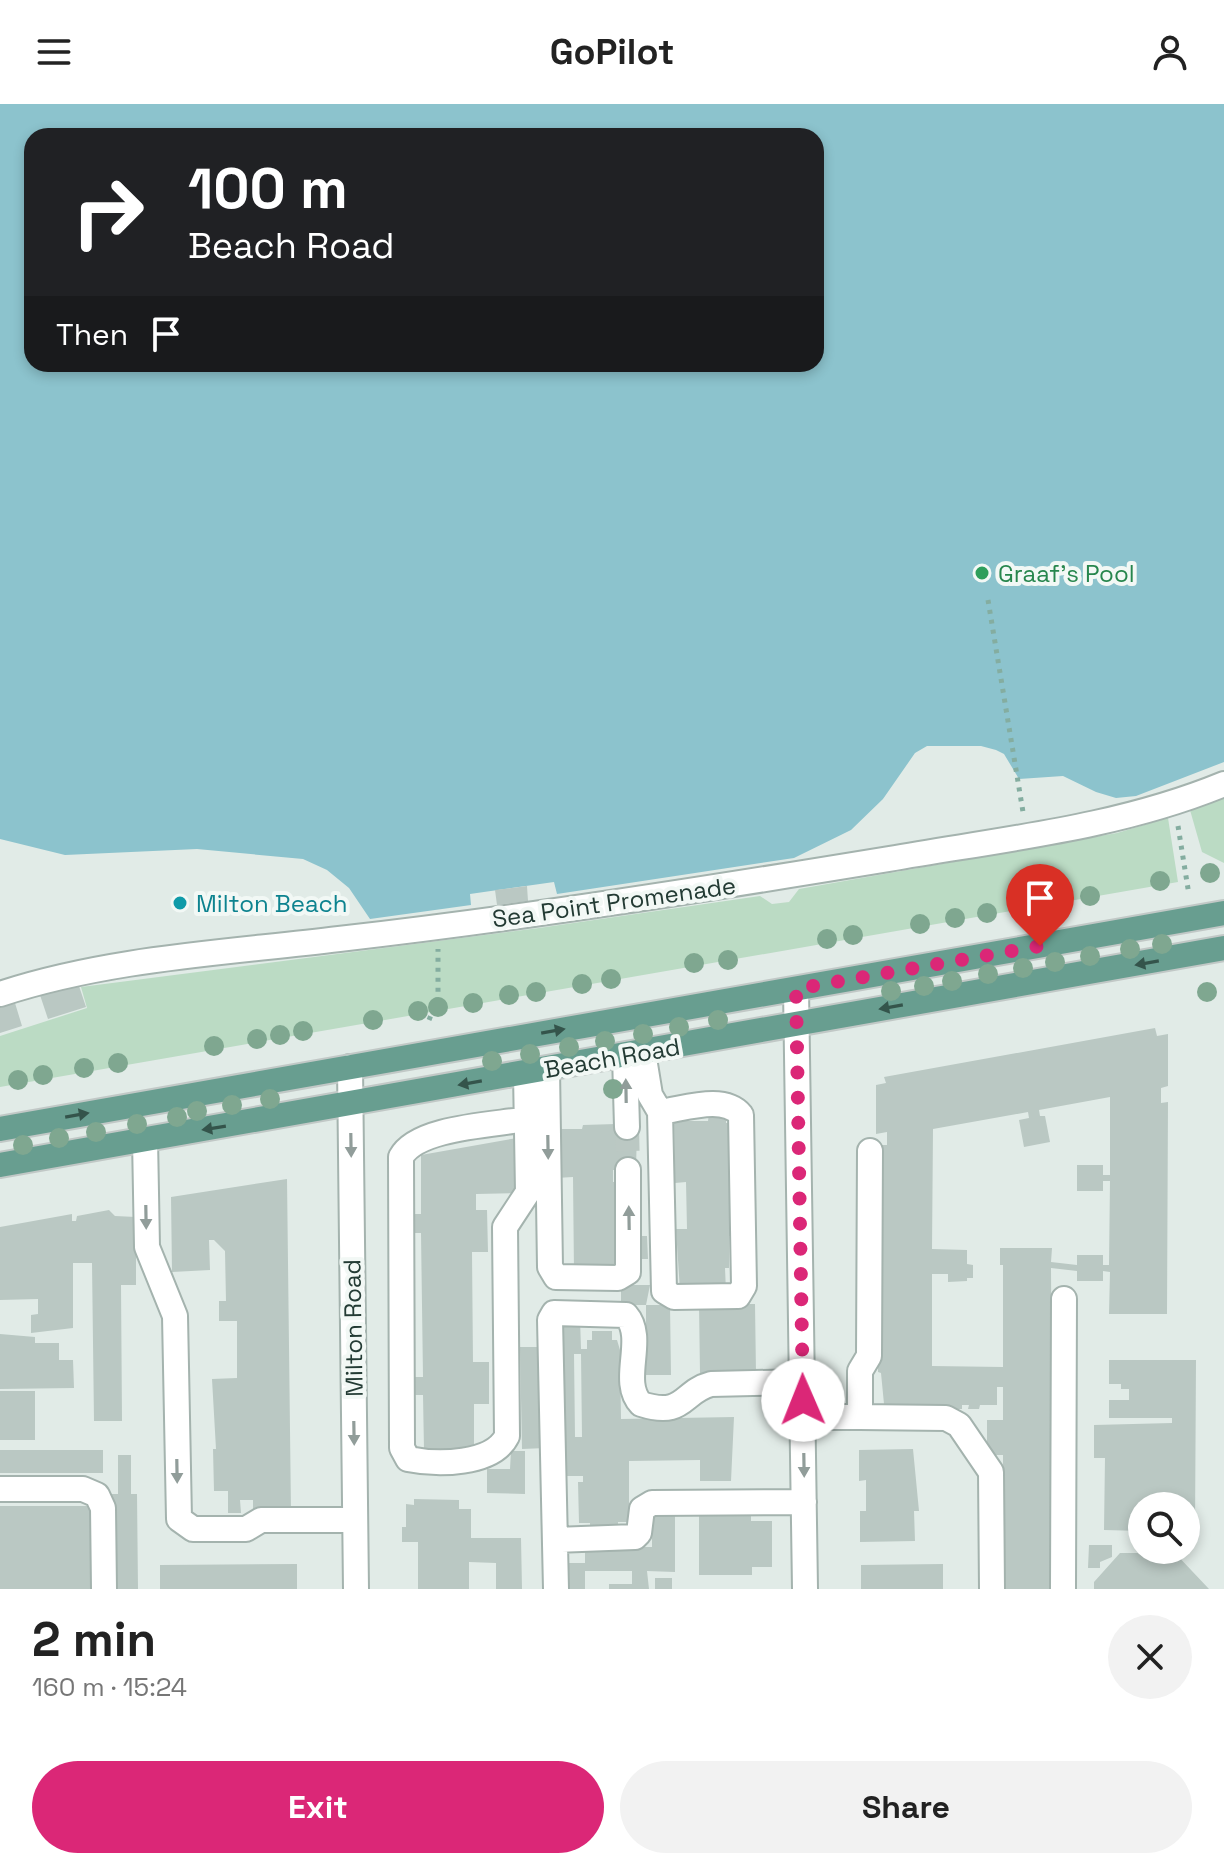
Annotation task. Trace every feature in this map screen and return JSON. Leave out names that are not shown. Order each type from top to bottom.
[{"type":"main road","name":"Beach Road","points":[[0,1129],[1224,913]]},
{"type":"main road","name":"Beach Road","points":[[0,1165],[351,1106],[1224,948]]},
{"type":"street","name":"Sea Point Promenade","points":[[0,994],[94,968],[439,928],[716,888],[1114,821],[1174,804],[1224,784]]},
{"type":"street","points":[[796,989],[805,1589]]},
{"type":"street","points":[[634,1054],[660,1112],[664,1291],[674,1297],[738,1296],[744,1286],[741,1115],[736,1108],[721,1104],[660,1112]]},
{"type":"street","points":[[627,1127],[634,1054]]},
{"type":"street","name":"Milton Road","points":[[350,1067],[356,1589]]},
{"type":"street","points":[[527,1119],[424,1137],[406,1148],[401,1157],[402,1448],[408,1459],[486,1458],[502,1446],[507,1436],[505,1227],[511,1215],[527,1199],[527,1119],[536,1071]]},
{"type":"street","points":[[536,1071],[550,1267],[556,1277],[618,1278],[628,1272],[628,1170]]},
{"type":"street","points":[[145,1139],[147,1247],[175,1316],[179,1519],[193,1529],[246,1529],[261,1520],[355,1520]]},
{"type":"street","points":[[860,1417],[860,1371],[869,1356],[870,1151]]},
{"type":"street","points":[[1063,1589],[1064,1299]]},
{"type":"street","points":[[556,1589],[550,1320],[554,1313],[626,1315],[633,1329],[635,1399],[648,1407],[680,1406],[703,1386],[711,1384],[803,1382]]},
{"type":"street","points":[[803,1417],[946,1418],[959,1425],[991,1472],[992,1589]]},
{"type":"street","points":[[0,1489],[83,1489],[97,1495],[103,1508],[104,1589]]},
{"type":"street","points":[[555,1540],[635,1537],[640,1527],[642,1509],[652,1503],[804,1502]]},
{"type":"path","points":[[988,600],[1024,814]]},
{"type":"path","points":[[1174,804],[1189,896]]},
{"type":"path","points":[[429,1020],[438,998],[439,928]]},
{"type":"green space","points":[[1224,797],[1224,863],[1202,852],[1190,810]]},
{"type":"green space","points":[[1168,818],[1178,882],[0,1087],[0,1036],[87,1008],[81,987],[760,896],[772,904],[789,902],[799,889],[1117,833]]},
{"type":"water","points":[[0,104],[1224,104],[1224,762],[1136,796],[1116,798],[1063,776],[1019,779],[1004,754],[996,750],[981,746],[927,746],[915,753],[883,799],[851,830],[794,858],[557,894],[554,882],[470,894],[471,905],[370,919],[349,888],[327,870],[303,859],[197,849],[65,855],[0,839]]},
{"type":"building","points":[[527,886],[528,901],[497,905],[495,890]]},
{"type":"building","points":[[78,983],[86,1007],[48,1019],[40,995]]},
{"type":"building","points":[[15,1003],[22,1026],[0,1033],[0,1008]]},
{"type":"building","points":[[1155,1028],[1157,1036],[1168,1034],[1168,1086],[1161,1088],[1161,1103],[1168,1102],[1167,1314],[1109,1314],[1110,1272],[1103,1271],[1103,1281],[1077,1281],[1077,1271],[1051,1268],[1053,1589],[1003,1589],[1003,1455],[987,1455],[987,1420],[1003,1420],[1003,1387],[997,1387],[997,1405],[980,1405],[979,1409],[968,1409],[969,1405],[962,1405],[962,1409],[950,1409],[950,1405],[943,1405],[943,1409],[932,1409],[932,1405],[884,1404],[881,1373],[878,1372],[878,1284],[881,1284],[882,1145],[887,1145],[887,1132],[876,1134],[876,1085],[886,1083],[884,1077]],"holes":[[[1110,1097],[1110,1175],[1103,1175],[1103,1165],[1077,1165],[1077,1191],[1103,1191],[1103,1181],[1110,1181],[1109,1265],[1103,1265],[1103,1255],[1077,1255],[1077,1265],[1051,1262],[1052,1248],[1000,1248],[1000,1265],[1003,1265],[1003,1367],[932,1366],[932,1274],[948,1274],[948,1282],[973,1278],[973,1265],[967,1264],[967,1250],[932,1249],[933,1129],[1028,1112],[1029,1118],[1019,1120],[1024,1147],[1050,1142],[1045,1116],[1040,1116],[1039,1110]]]},
{"type":"building","points":[[709,1114],[726,1114],[726,1123],[733,1123],[734,1236],[729,1236],[726,1291],[680,1291],[676,1229],[687,1229],[686,1182],[675,1183],[674,1121],[708,1121]]},
{"type":"building","points":[[616,1124],[637,1127],[636,1170],[613,1170],[619,1272],[574,1273],[573,1177],[556,1178],[555,1135],[561,1135],[560,1129]]},
{"type":"building","points":[[517,1138],[518,1193],[476,1194],[476,1210],[487,1210],[488,1252],[472,1252],[473,1362],[489,1362],[489,1404],[474,1404],[474,1450],[424,1450],[423,1395],[404,1395],[404,1377],[423,1377],[421,1233],[403,1233],[403,1214],[421,1214],[421,1155]]},
{"type":"building","points":[[287,1179],[291,1513],[253,1513],[253,1500],[240,1500],[241,1513],[228,1513],[228,1491],[214,1491],[213,1449],[216,1449],[212,1379],[237,1378],[237,1321],[219,1321],[219,1301],[226,1301],[225,1251],[214,1240],[209,1240],[210,1270],[172,1272],[171,1197]]},
{"type":"building","points":[[109,1210],[115,1216],[136,1217],[136,1285],[121,1285],[122,1421],[94,1421],[92,1263],[73,1263],[73,1328],[31,1333],[31,1315],[38,1314],[38,1299],[0,1300],[0,1227],[72,1214],[72,1221],[76,1221],[77,1216]]},
{"type":"building","points":[[635,1236],[647,1236],[648,1259],[635,1259]]},
{"type":"building","points":[[621,1285],[650,1285],[646,1305],[621,1305]]},
{"type":"building","points":[[699,1304],[755,1304],[756,1374],[700,1374]]},
{"type":"building","points":[[646,1305],[670,1305],[671,1375],[646,1375]]},
{"type":"building","points":[[557,1318],[580,1318],[581,1349],[587,1349],[587,1340],[592,1340],[592,1331],[612,1331],[612,1340],[617,1340],[620,1350],[621,1419],[734,1417],[731,1481],[700,1481],[700,1460],[629,1461],[629,1522],[618,1522],[618,1531],[590,1532],[590,1523],[579,1523],[578,1482],[583,1482],[583,1476],[560,1476]],"holes":[[[574,1354],[581,1354],[582,1437],[575,1437]]]},
{"type":"building","points":[[0,1334],[35,1337],[35,1343],[59,1343],[59,1360],[73,1360],[74,1388],[0,1389]]},
{"type":"building","points":[[520,1347],[544,1347],[546,1448],[522,1449]]},
{"type":"building","points":[[1109,1360],[1196,1360],[1195,1492],[1128,1492],[1128,1531],[1104,1530],[1105,1458],[1094,1458],[1094,1425],[1172,1423],[1172,1418],[1109,1418],[1109,1400],[1129,1400],[1129,1389],[1121,1389],[1121,1384],[1109,1384]]},
{"type":"building","points":[[0,1391],[35,1391],[35,1440],[0,1440]]},
{"type":"building","points":[[913,1449],[919,1511],[914,1511],[915,1541],[860,1542],[860,1511],[866,1511],[866,1480],[859,1481],[859,1450]]},
{"type":"building","points":[[0,1450],[103,1450],[103,1473],[0,1473]]},
{"type":"building","points":[[511,1451],[525,1451],[525,1494],[487,1493],[487,1469],[510,1469]]},
{"type":"building","points":[[118,1455],[131,1455],[131,1494],[137,1494],[138,1589],[113,1589],[112,1494],[118,1494]]},
{"type":"building","points":[[414,1499],[459,1500],[459,1509],[471,1509],[471,1538],[521,1538],[522,1589],[496,1589],[496,1563],[469,1562],[469,1589],[418,1589],[418,1542],[402,1542],[402,1527],[406,1527],[406,1504],[414,1505]]},
{"type":"building","points":[[0,1506],[94,1506],[94,1589],[0,1589]]},
{"type":"building","points":[[652,1512],[675,1512],[675,1572],[647,1571],[649,1589],[609,1589],[609,1584],[632,1584],[632,1571],[585,1571],[585,1589],[565,1589],[565,1563],[585,1563],[585,1547],[652,1547]]},
{"type":"building","points":[[699,1512],[751,1512],[751,1521],[772,1521],[772,1567],[752,1567],[752,1575],[699,1575]]},
{"type":"building","points":[[1089,1545],[1112,1545],[1112,1557],[1100,1562],[1100,1568],[1088,1568]]},
{"type":"building","points":[[1120,1553],[1128,1553],[1128,1564],[1185,1564],[1209,1589],[1094,1589],[1094,1582]]},
{"type":"building","points":[[297,1564],[297,1589],[160,1589],[160,1565]]},
{"type":"building","points":[[943,1564],[943,1589],[861,1589],[861,1565]]},
{"type":"building","points":[[655,1578],[672,1578],[672,1589],[655,1589]]},
{"type":"tunnel","points":[[627,1127],[628,1170]]},
{"type":"place","name":"Graaf's Pool","points":[[982,573]]},
{"type":"place","name":"Milton Beach","points":[[180,903]]},
{"type":"route","points":[[803,1400],[796,989],[1040,946]]}]
